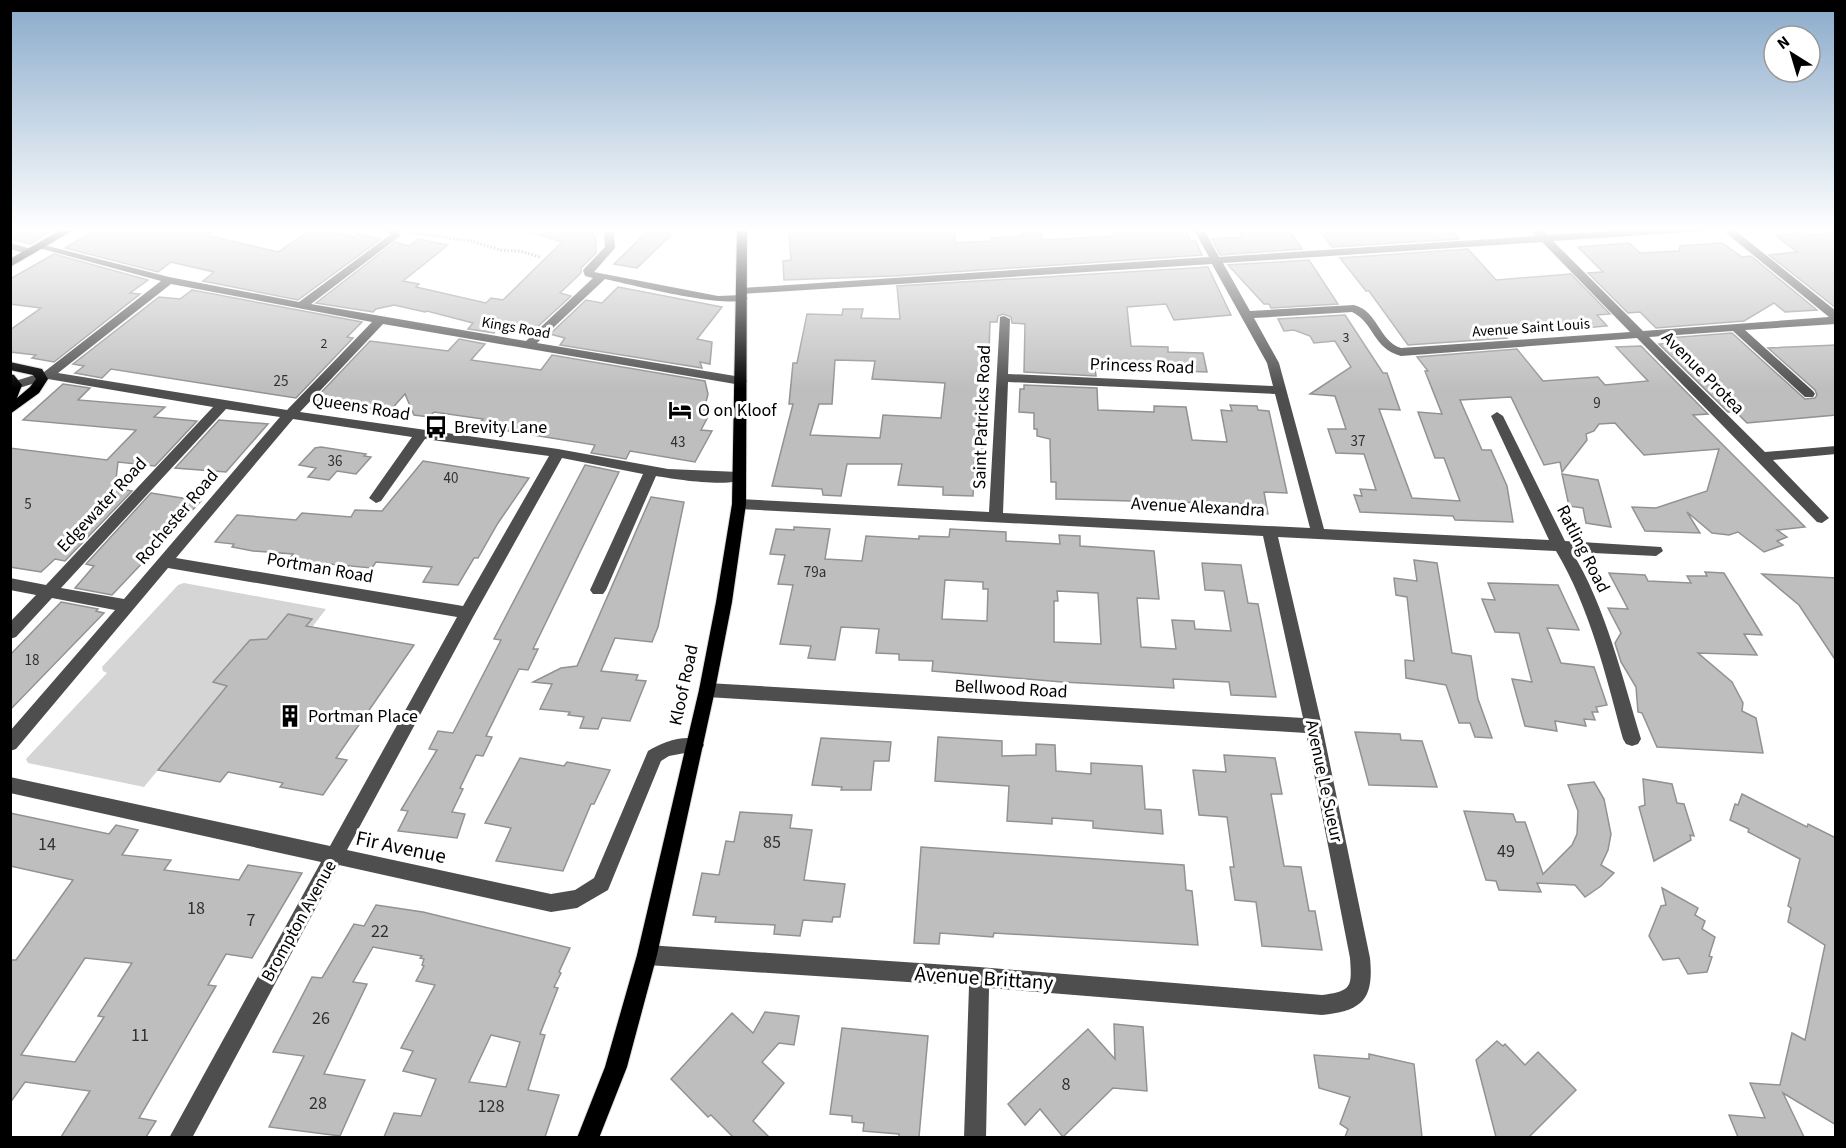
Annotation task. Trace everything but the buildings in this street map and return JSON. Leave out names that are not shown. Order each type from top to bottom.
[{"type":"main road","name":"Kloof Road","points":[[588,1137],[616,1067],[647,955],[707,690],[724,602],[739,504],[742,282]]},
{"type":"main road","name":"Queens Road","points":[[10,366],[38,372],[45,377]]},
{"type":"main road","points":[[10,410],[34,390],[45,377]]},
{"type":"main road","points":[[10,399],[13,382]]},
{"type":"street","points":[[13,382],[45,377],[167,282]]},
{"type":"street","name":"Kings Road","points":[[177,282],[379,321],[741,381]]},
{"type":"street","points":[[302,306],[335,282]]},
{"type":"street","points":[[527,346],[596,282]]},
{"type":"street","points":[[637,282],[718,299],[742,294],[921,282]]},
{"type":"street","points":[[1229,282],[1269,354],[1281,390],[1318,532]]},
{"type":"street","name":"Avenue Protea","points":[[1587,282],[1822,518]]},
{"type":"street","points":[[1790,282],[1836,319]]},
{"type":"street","name":"Avenue Saint Louis","points":[[1248,315],[1354,308],[1363,313],[1387,346],[1397,352],[1836,319]]},
{"type":"street","name":"Saint Patricks Road","points":[[996,517],[1004,319]]},
{"type":"street","name":"Rochester Road","points":[[10,744],[290,414],[379,321]]},
{"type":"street","points":[[1735,327],[1809,394]]},
{"type":"street","name":"Queens Road","points":[[45,377],[558,453],[652,470],[704,477],[739,477]]},
{"type":"street","name":"Princess Road","points":[[1001,378],[1281,390]]},
{"type":"street","name":"Edgewater Road","points":[[10,633],[223,404]]},
{"type":"street","name":"Ratling Road","points":[[1497,416],[1550,529],[1572,565],[1598,628],[1632,739]]},
{"type":"street","points":[[376,498],[421,434]]},
{"type":"street","points":[[1761,457],[1836,450]]},
{"type":"street","name":"Brompton Avenue","points":[[180,1137],[467,613],[558,453]]},
{"type":"street","points":[[598,590],[652,470]]},
{"type":"street","name":"Avenue Alexandra","points":[[739,504],[1656,551]]},
{"type":"street","name":"Avenue Le Sueur","points":[[1269,530],[1313,726],[1360,958],[1362,980],[1359,992],[1346,1003],[1322,1005]]},
{"type":"street","name":"Portman Road","points":[[166,562],[467,613]]},
{"type":"street","points":[[10,584],[127,606]]},
{"type":"street","name":"Bellwood Road","points":[[707,690],[1313,726]]},
{"type":"street","name":"Fir Avenue","points":[[10,785],[550,903],[571,901],[595,889],[605,876],[654,756],[666,749],[695,745]]},
{"type":"street","name":"Avenue Brittany","points":[[647,955],[979,977],[1322,1005]]},
{"type":"street","points":[[975,1137],[979,977]]},
{"type":"shaded area","points":[[184,583],[326,609],[264,690],[230,683],[144,787],[28,763],[26,759],[107,673],[102,667],[178,585]]},
{"type":"place","name":"O on Kloof","points":[[680,410]]},
{"type":"place","name":"Brevity Lane","points":[[436,427]]},
{"type":"place","name":"Portman Place","points":[[290,716]]}]
